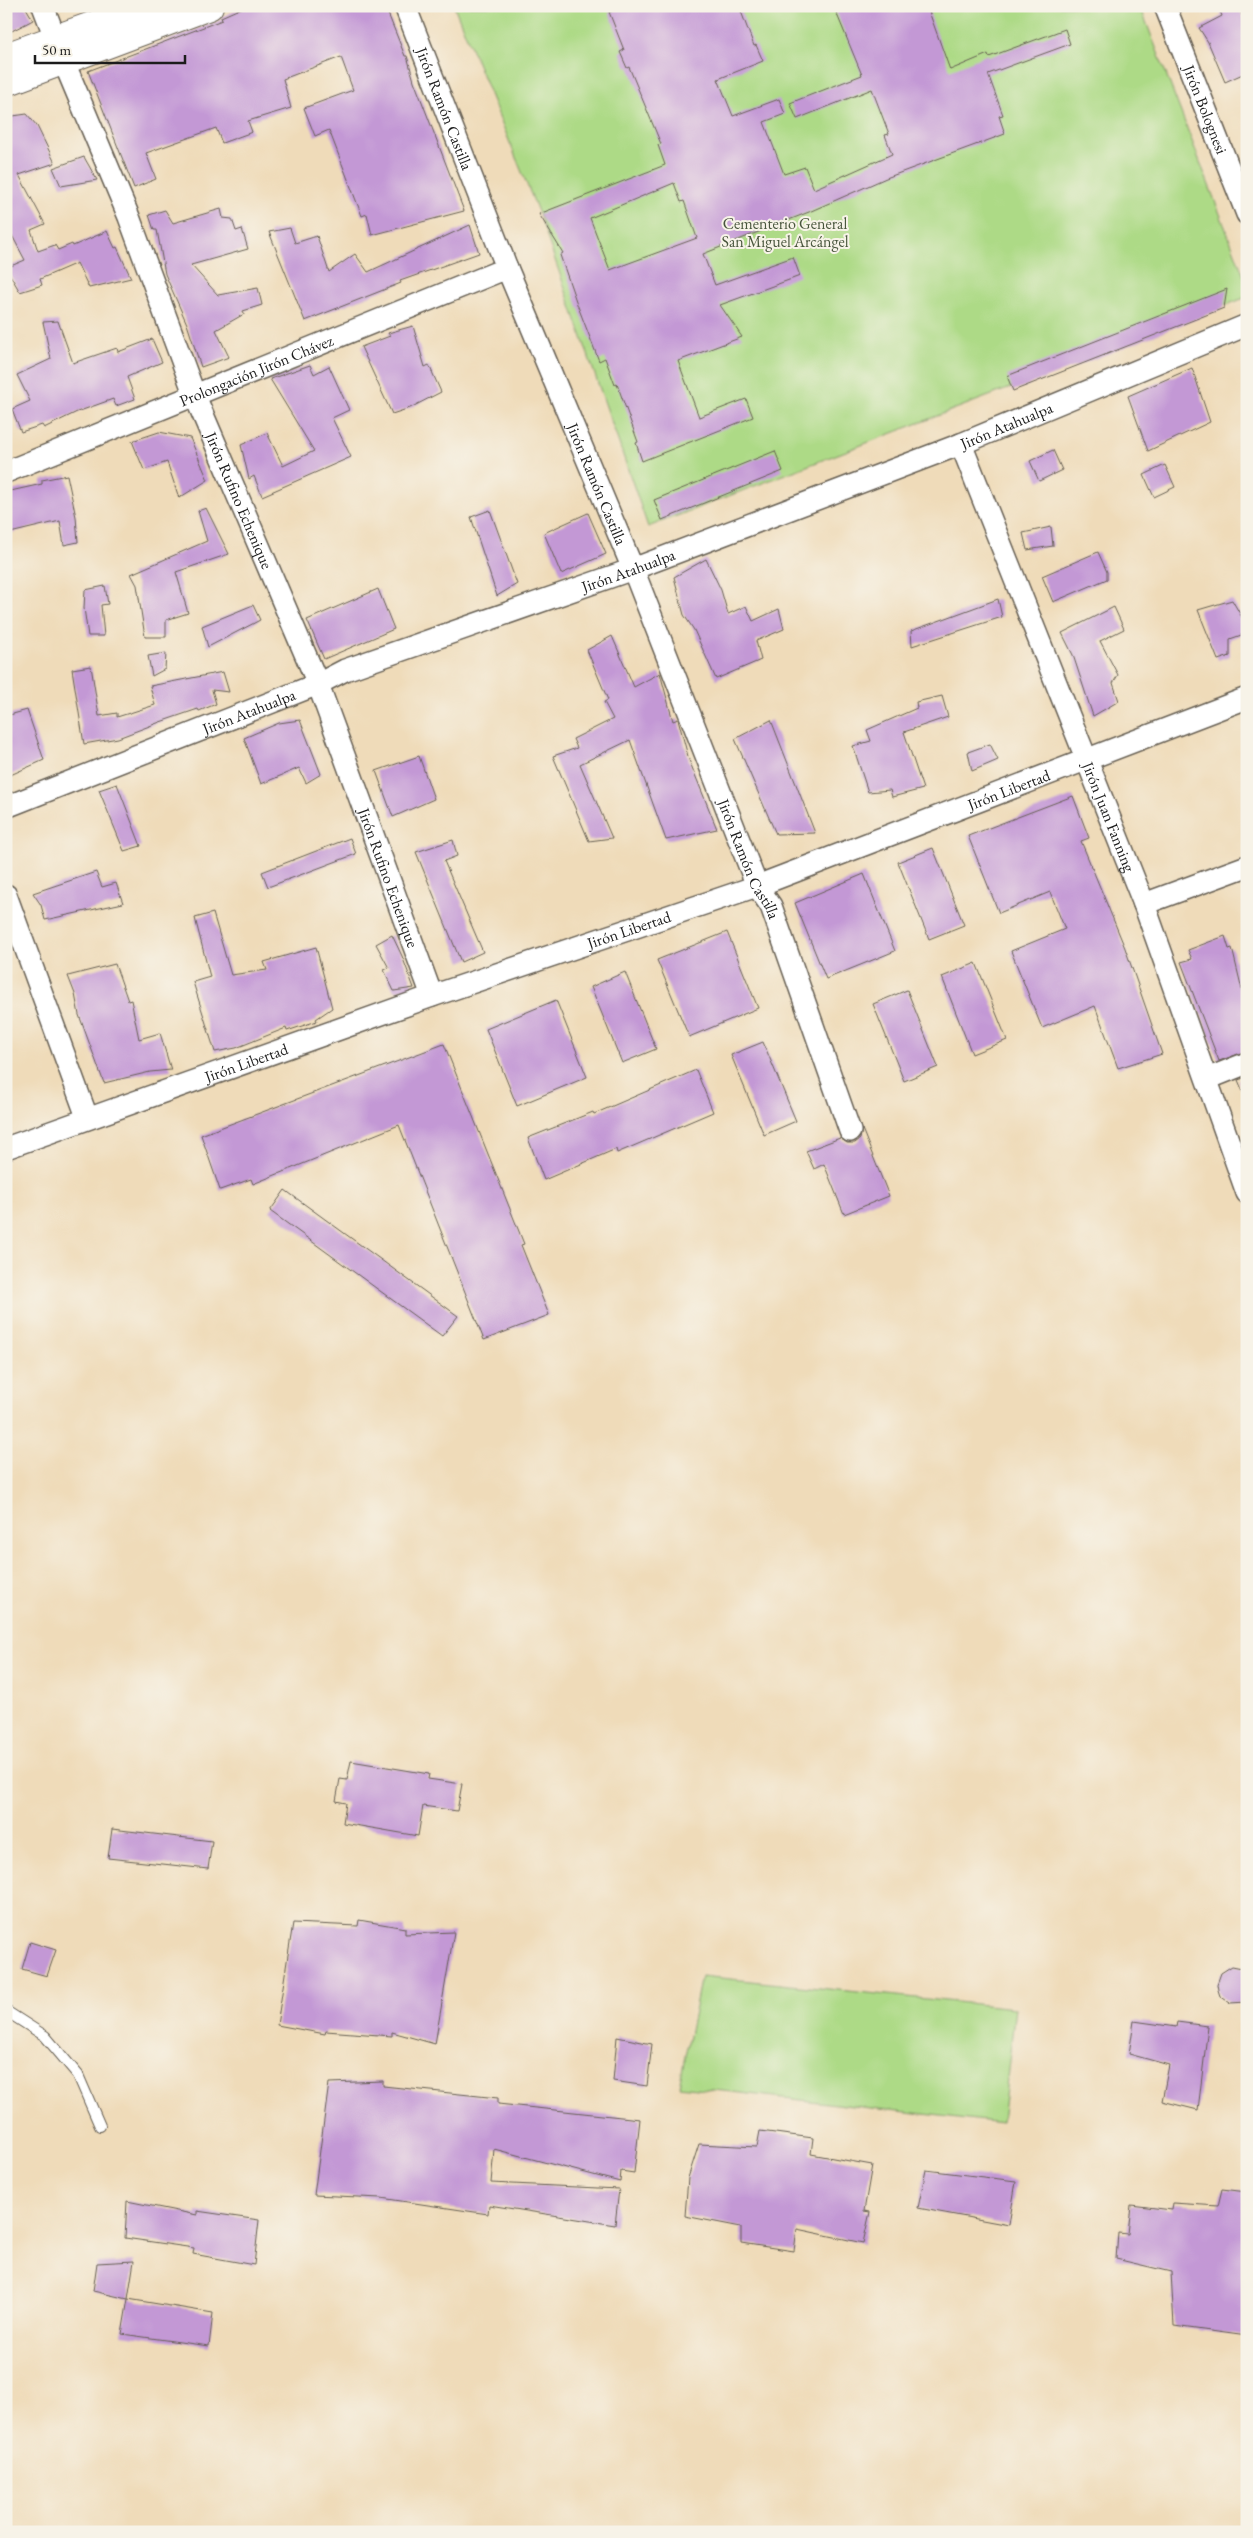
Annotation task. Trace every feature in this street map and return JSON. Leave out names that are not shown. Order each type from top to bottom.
[{"type":"main road","points":[[6,82],[60,50],[147,6]]},
{"type":"main road","points":[[6,58],[60,50],[208,6]]},
{"type":"street","name":"Jirón Rufino Echenique","points":[[43,6],[129,217],[195,396],[318,684],[432,996]]},
{"type":"street","name":"Jirón Ramón Castilla","points":[[405,6],[507,268],[633,569],[757,886],[771,906],[850,1131]]},
{"type":"street","name":"Jirón Bolognesi","points":[[1168,7],[1247,214]]},
{"type":"street","name":"Prolongación Jirón Chávez","points":[[6,472],[507,268]]},
{"type":"street","name":"Jirón Atahualpa","points":[[6,807],[318,684],[345,670],[633,569],[961,444],[1247,325]]},
{"type":"street","name":"Jirón Juan Fanning","points":[[961,444],[1144,904],[1247,1193]]},
{"type":"street","name":"Jirón Libertad","points":[[6,1148],[87,1117],[432,996],[757,886],[1247,698]]},
{"type":"street","points":[[1144,904],[1247,866]]},
{"type":"street","points":[[6,894],[87,1117]]},
{"type":"street","points":[[1207,1079],[1247,1063]]},
{"type":"lane","points":[[6,2011],[45,2036],[78,2075],[100,2126]]},
{"type":"green space","name":"Cementerio General San Miguel Arcángel","points":[[454,6],[1140,6],[1247,284],[1247,297],[648,527],[539,214]]},
{"type":"green space","points":[[701,1976],[1015,2008],[1002,2123],[679,2086]]},
{"type":"building","points":[[6,6],[25,6],[33,20],[6,34]]},
{"type":"building","points":[[246,6],[385,6],[405,56],[407,56],[414,81],[464,211],[372,235],[367,214],[362,216],[329,130],[315,136],[304,108],[353,90],[341,57],[283,79],[291,108],[248,121],[252,132],[222,143],[216,128],[146,153],[156,179],[134,188],[88,71],[222,20],[221,17]]},
{"type":"building","points":[[623,6],[739,6],[754,46],[756,45],[763,61],[718,79],[733,116],[779,99],[785,114],[764,122],[784,174],[805,167],[814,189],[892,154],[885,135],[889,134],[872,89],[797,119],[790,103],[862,75],[836,12],[852,6],[927,6],[950,70],[988,54],[989,57],[1065,29],[1070,44],[988,74],[1003,115],[999,116],[1005,134],[886,178],[809,212],[703,254],[715,285],[793,257],[800,276],[720,305],[742,337],[678,361],[699,417],[746,399],[753,417],[642,461],[636,443],[638,442],[617,384],[615,385],[605,358],[599,361],[577,304],[560,255],[563,253],[539,214],[665,165],[658,145],[661,144],[629,67],[627,68],[620,52],[624,50],[609,12]],"holes":[[[674,183],[681,202],[684,201],[697,238],[610,270],[590,218]]]},
{"type":"building","points":[[1233,6],[1239,6],[1247,30],[1247,72],[1225,82],[1208,42],[1199,28],[1222,16],[1220,11]]},
{"type":"building","points":[[27,114],[37,126],[55,163],[19,175],[45,224],[31,230],[38,251],[55,245],[58,250],[72,244],[73,246],[107,231],[115,248],[117,247],[131,278],[89,288],[77,263],[40,279],[42,285],[20,292],[6,268],[25,260],[6,224],[6,117]]},
{"type":"building","points":[[84,157],[97,180],[61,186],[53,168]]},
{"type":"building","points":[[221,209],[223,218],[232,219],[236,231],[242,229],[248,249],[191,265],[218,295],[258,288],[262,305],[243,311],[244,314],[216,330],[229,357],[201,367],[187,324],[165,274],[157,230],[154,230],[149,215],[165,210],[173,223]]},
{"type":"building","points":[[470,225],[479,253],[400,281],[401,283],[305,321],[269,232],[290,228],[295,243],[317,236],[329,272],[355,254],[368,272]]},
{"type":"building","points":[[1227,289],[1224,308],[1013,391],[1007,376]]},
{"type":"building","points":[[58,321],[73,363],[117,348],[118,352],[152,339],[162,362],[127,377],[135,399],[116,406],[113,399],[77,412],[44,428],[42,425],[21,432],[12,409],[30,401],[17,375],[51,359],[43,322]]},
{"type":"building","points":[[413,326],[425,367],[429,365],[441,392],[410,408],[392,414],[361,347],[390,336],[388,333]]},
{"type":"building","points":[[310,365],[314,374],[329,366],[349,410],[332,418],[351,457],[262,496],[254,476],[249,479],[241,445],[267,433],[283,466],[314,451],[270,379]]},
{"type":"building","points":[[1192,368],[1210,422],[1148,451],[1128,396]]},
{"type":"building","points":[[159,432],[190,438],[208,480],[179,498],[167,462],[144,470],[132,441]]},
{"type":"building","points":[[1053,450],[1062,470],[1039,481],[1030,461]]},
{"type":"building","points":[[775,451],[783,471],[662,520],[654,500]]},
{"type":"building","points":[[1165,465],[1175,487],[1154,497],[1144,475]]},
{"type":"building","points":[[67,475],[76,517],[78,542],[64,545],[60,521],[6,534],[6,492],[42,484],[42,480]]},
{"type":"building","points":[[206,508],[229,554],[176,572],[188,613],[166,620],[166,637],[145,637],[137,585],[131,574],[207,541],[198,511]]},
{"type":"building","points":[[490,510],[517,584],[497,596],[471,517]]},
{"type":"building","points":[[588,513],[606,554],[561,574],[544,533]]},
{"type":"building","points":[[1051,527],[1053,546],[1027,550],[1023,533]]},
{"type":"building","points":[[1098,552],[1107,572],[1107,579],[1053,602],[1042,576]]},
{"type":"building","points":[[706,559],[721,590],[728,614],[746,606],[753,621],[779,609],[784,629],[756,641],[761,660],[716,679],[694,630],[684,615],[674,577]]},
{"type":"building","points":[[105,586],[108,604],[101,605],[104,636],[88,636],[84,608],[85,590]]},
{"type":"building","points":[[378,589],[394,629],[324,659],[307,620]]},
{"type":"building","points":[[998,599],[1002,617],[912,646],[911,631]]},
{"type":"building","points":[[1232,600],[1247,626],[1247,633],[1230,639],[1230,656],[1218,660],[1198,610]]},
{"type":"building","points":[[253,605],[260,620],[208,647],[202,626]]},
{"type":"building","points":[[1114,607],[1124,629],[1100,641],[1118,675],[1113,683],[1119,701],[1093,716],[1073,655],[1062,633]]},
{"type":"building","points":[[612,636],[634,687],[660,673],[673,721],[678,719],[689,760],[717,829],[666,840],[630,740],[580,764],[612,838],[589,841],[553,756],[577,748],[573,739],[613,719],[604,702],[608,700],[587,650]]},
{"type":"building","points":[[166,653],[165,669],[152,676],[148,656]]},
{"type":"building","points":[[91,666],[99,716],[117,713],[117,717],[155,705],[150,686],[223,672],[229,692],[212,690],[216,704],[199,711],[198,709],[118,738],[84,744],[72,669]]},
{"type":"building","points":[[942,696],[948,717],[904,732],[923,789],[892,797],[890,790],[868,792],[853,746],[871,741],[867,730],[917,708],[916,702]]},
{"type":"building","points":[[27,710],[44,760],[6,777],[6,716]]},
{"type":"building","points":[[300,720],[321,774],[306,783],[299,768],[261,784],[244,738],[279,723]]},
{"type":"building","points":[[771,720],[815,833],[776,834],[735,739]]},
{"type":"building","points":[[990,744],[998,760],[972,771],[968,752]]},
{"type":"building","points":[[419,756],[434,799],[393,817],[376,771]]},
{"type":"building","points":[[117,784],[141,846],[124,851],[99,790]]},
{"type":"building","points":[[1073,796],[1089,838],[1081,841],[1125,948],[1162,1054],[1118,1068],[1095,1006],[1042,1028],[1011,951],[1065,929],[1050,892],[999,913],[968,836]]},
{"type":"building","points":[[350,838],[356,854],[268,887],[262,872]]},
{"type":"building","points":[[453,840],[457,856],[444,861],[483,952],[461,962],[416,852]]},
{"type":"building","points":[[933,848],[964,925],[929,939],[898,862]]},
{"type":"building","points":[[96,872],[102,887],[116,883],[123,903],[45,920],[41,905],[33,893]]},
{"type":"building","points":[[864,874],[895,951],[826,979],[795,903]]},
{"type":"building","points":[[213,913],[231,975],[267,970],[264,962],[316,947],[332,1008],[316,1019],[317,1021],[287,1031],[286,1028],[236,1048],[215,1052],[193,982],[210,977],[195,918]]},
{"type":"building","points":[[727,932],[758,1008],[689,1037],[657,960]]},
{"type":"building","points":[[392,935],[414,988],[394,991],[384,970],[389,968],[376,944]]},
{"type":"building","points":[[1225,936],[1229,949],[1232,948],[1243,994],[1247,993],[1247,1051],[1219,1061],[1181,962],[1192,959],[1188,950]]},
{"type":"building","points":[[976,963],[1007,1040],[972,1054],[942,977]]},
{"type":"building","points":[[115,964],[128,1001],[131,1000],[139,1039],[160,1033],[171,1070],[150,1072],[104,1083],[79,1015],[75,994],[68,976]]},
{"type":"building","points":[[625,972],[656,1049],[622,1063],[591,987]]},
{"type":"building","points":[[907,990],[938,1067],[904,1081],[873,1004]]},
{"type":"building","points":[[556,1000],[587,1077],[517,1106],[486,1029]]},
{"type":"building","points":[[763,1042],[796,1121],[764,1135],[731,1055]]},
{"type":"building","points":[[444,1044],[524,1244],[521,1245],[549,1315],[484,1340],[399,1125],[253,1184],[251,1179],[220,1190],[201,1135]]},
{"type":"building","points":[[696,1070],[713,1112],[617,1153],[616,1149],[544,1180],[528,1138],[593,1112],[594,1114]]},
{"type":"building","points":[[1247,1077],[1247,1098],[1246,1099],[1238,1080]]},
{"type":"building","points":[[862,1129],[889,1196],[844,1214],[824,1164],[814,1169],[806,1151],[840,1138],[847,1143],[855,1143],[860,1139]]},
{"type":"building","points":[[285,1190],[458,1316],[442,1336],[270,1211]]},
{"type":"building","points":[[351,1761],[429,1774],[428,1779],[462,1784],[457,1811],[423,1806],[418,1836],[343,1823],[346,1803],[336,1801],[340,1779],[347,1780]]},
{"type":"building","points":[[112,1829],[212,1841],[208,1869],[108,1858]]},
{"type":"building","points":[[359,1920],[405,1928],[405,1934],[454,1932],[435,2044],[392,2032],[392,2036],[326,2031],[325,2034],[277,2025],[293,1923],[358,1926]]},
{"type":"building","points":[[30,1942],[56,1950],[47,1976],[22,1969]]},
{"type":"building","points":[[1232,1966],[1247,1969],[1247,2002],[1230,2003],[1220,1996],[1217,1984],[1221,1973]]},
{"type":"building","points":[[1134,2021],[1176,2027],[1177,2022],[1208,2026],[1198,2110],[1162,2101],[1169,2065],[1129,2054]]},
{"type":"building","points":[[617,2037],[652,2044],[647,2086],[613,2081]]},
{"type":"building","points":[[383,2081],[383,2086],[498,2098],[498,2104],[640,2119],[634,2173],[621,2171],[620,2182],[494,2149],[491,2183],[619,2189],[615,2225],[489,2205],[488,2214],[381,2198],[314,2195],[329,2083]]},
{"type":"building","points":[[760,2131],[813,2138],[811,2154],[872,2165],[864,2211],[870,2212],[863,2243],[797,2229],[794,2251],[741,2243],[741,2227],[685,2216],[688,2178],[699,2144],[757,2147]]},
{"type":"building","points":[[926,2170],[1016,2181],[1009,2225],[918,2208]]},
{"type":"building","points":[[1222,2189],[1247,2192],[1247,2336],[1174,2326],[1171,2272],[1116,2259],[1118,2233],[1128,2234],[1131,2205],[1172,2210],[1173,2203],[1218,2206]]},
{"type":"building","points":[[127,2201],[197,2215],[197,2211],[259,2220],[254,2265],[193,2254],[194,2248],[125,2238]]},
{"type":"building","points":[[134,2261],[128,2299],[93,2291],[97,2263]]},
{"type":"building","points":[[128,2299],[213,2313],[209,2346],[122,2334]]}]
